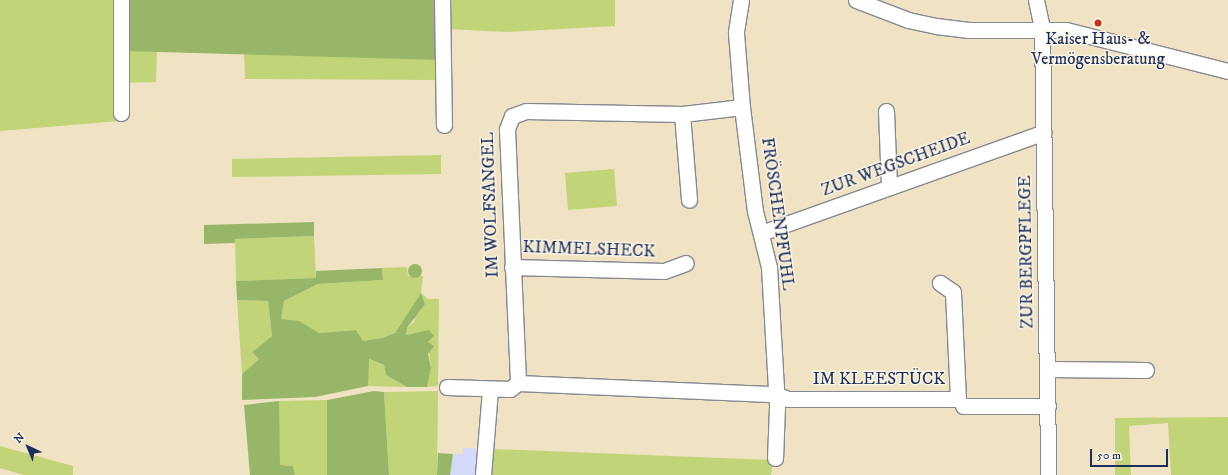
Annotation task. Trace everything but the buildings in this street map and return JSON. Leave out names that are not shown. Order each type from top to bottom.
[{"type":"street","points":[[121,0],[121,113]]},
{"type":"street","points":[[442,0],[444,125]]},
{"type":"street","name":"FRÖSCHENPFUHL","points":[[741,0],[736,33],[742,107],[761,233],[769,266],[775,394],[775,458]]},
{"type":"street","points":[[856,0],[908,20],[936,26],[969,30],[1066,30],[1228,71]]},
{"type":"street","name":"ZUR BERGPFLEGE","points":[[1036,0],[1042,29],[1048,475]]},
{"type":"street","name":"IM WOLFSANGEL","points":[[518,383],[507,129],[512,116],[526,111],[682,114],[742,107]]},
{"type":"street","points":[[886,111],[889,187]]},
{"type":"street","points":[[682,114],[689,200]]},
{"type":"street","name":"ZUR WEGSCHEIDE","points":[[761,233],[1044,132]]},
{"type":"street","name":"KIMMELSHECK","points":[[512,267],[664,271],[686,263]]},
{"type":"street","name":"IM KLEESTÜCK","points":[[775,394],[788,398],[958,399],[953,292],[940,283]]},
{"type":"street","points":[[1047,369],[1146,370]]},
{"type":"street","points":[[447,387],[510,388],[518,383],[775,394]]},
{"type":"street","points":[[483,475],[490,388]]},
{"type":"street","points":[[964,406],[1048,406]]},
{"type":"shaded area","points":[[463,448],[494,449],[492,475],[450,475],[453,454],[463,454]]},
{"type":"green space","points":[[0,0],[119,0],[118,121],[0,131]]},
{"type":"green space","points":[[123,0],[439,0],[440,60],[123,51]]},
{"type":"green space","points":[[444,0],[615,0],[615,26],[507,32],[445,29]]},
{"type":"green space","points":[[123,51],[157,51],[156,82],[124,83]]},
{"type":"green space","points":[[244,52],[440,60],[440,80],[245,79]]},
{"type":"green space","points":[[441,155],[441,174],[232,177],[232,159]]},
{"type":"green space","points":[[614,169],[617,206],[568,210],[565,173]]},
{"type":"green space","points":[[314,222],[314,236],[235,239],[235,243],[204,244],[204,225]]},
{"type":"green space","points":[[314,236],[316,278],[236,281],[235,239]]},
{"type":"green space","points":[[415,264],[420,266],[422,271],[420,276],[415,278],[410,276],[408,271],[410,266]]},
{"type":"green space","points":[[407,267],[408,276],[423,276],[421,293],[395,333],[382,338],[363,341],[356,330],[318,333],[281,319],[284,301],[318,284],[383,280],[382,268]]},
{"type":"green space","points":[[382,268],[383,280],[318,284],[284,301],[281,319],[299,321],[319,333],[356,330],[363,341],[382,338],[395,333],[421,293],[425,304],[407,328],[406,335],[429,330],[434,336],[428,342],[434,346],[428,354],[431,368],[427,387],[407,387],[386,375],[384,365],[369,359],[368,386],[315,397],[242,400],[242,374],[259,359],[252,352],[272,336],[268,301],[237,300],[236,281],[316,278],[316,271]]},
{"type":"green space","points":[[421,293],[428,299],[439,299],[438,386],[427,387],[431,368],[428,342],[434,336],[420,332],[406,335],[407,328],[414,322]]},
{"type":"green space","points":[[237,300],[268,301],[272,336],[252,352],[259,359],[242,374]]},
{"type":"green space","points":[[368,359],[384,365],[386,375],[407,387],[368,386]]},
{"type":"green space","points":[[374,391],[384,392],[389,475],[327,475],[327,400]]},
{"type":"green space","points":[[438,391],[437,475],[389,475],[384,392]]},
{"type":"green space","points":[[327,400],[327,475],[295,475],[293,466],[278,465],[279,401]]},
{"type":"green space","points":[[279,401],[280,465],[293,466],[295,475],[250,475],[244,405]]},
{"type":"green space","points":[[1228,417],[1228,475],[1171,475],[1168,423],[1129,426],[1131,475],[1115,475],[1115,418]]},
{"type":"green space","points":[[0,446],[73,466],[73,475],[24,475],[0,468]]},
{"type":"green space","points":[[494,449],[773,460],[771,475],[492,475]]},
{"type":"green space","points":[[438,453],[453,454],[450,475],[437,475]]},
{"type":"place","name":"Kaiser Haus- & Vermögensberatung","points":[[1098,23]]}]
